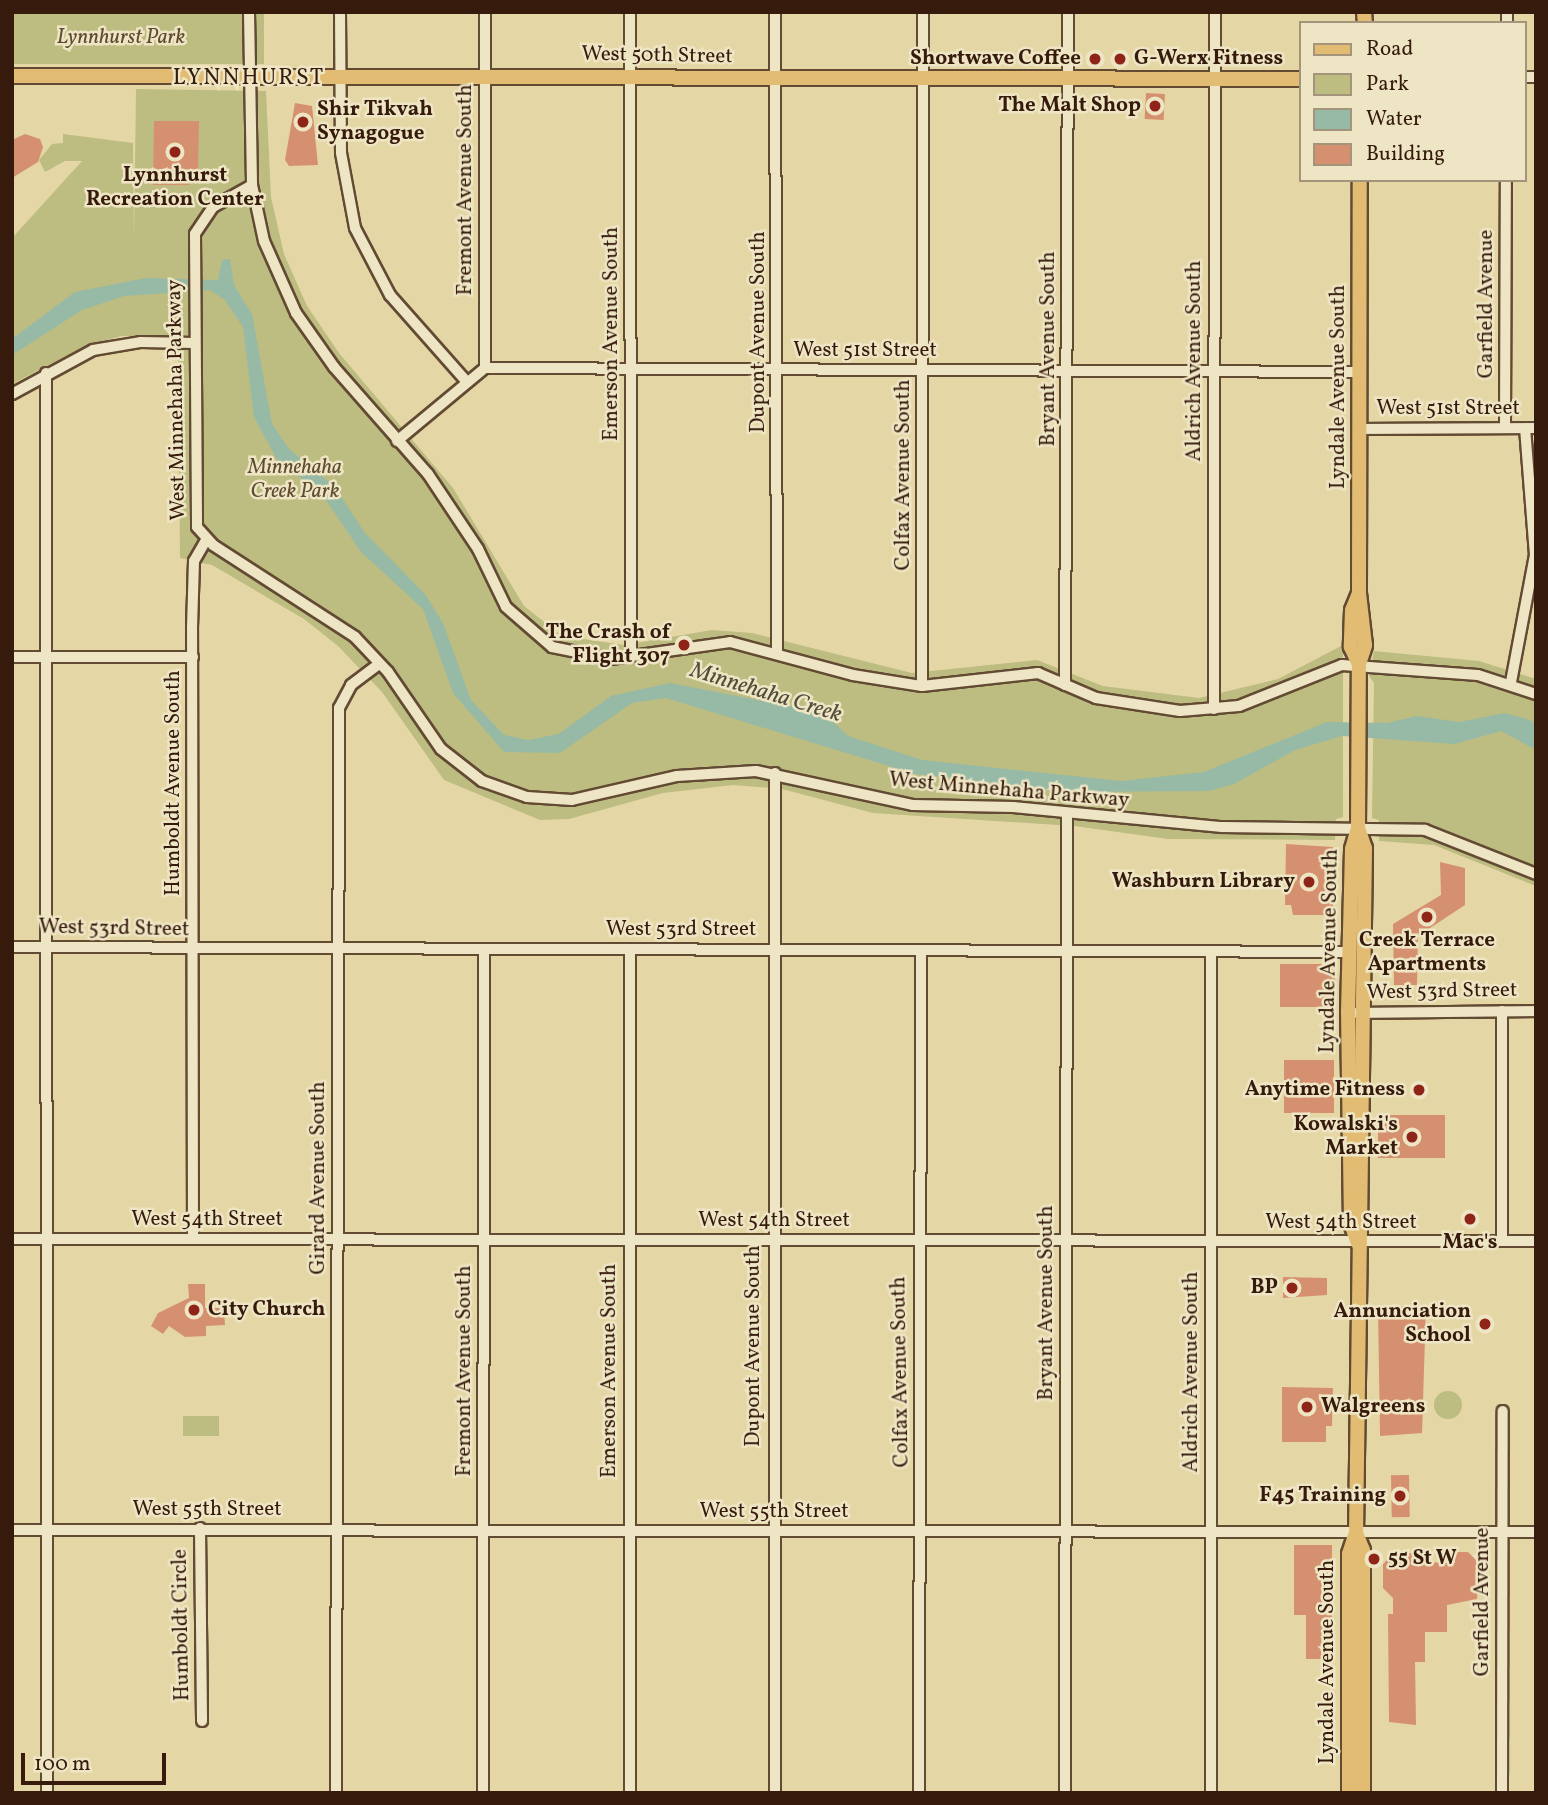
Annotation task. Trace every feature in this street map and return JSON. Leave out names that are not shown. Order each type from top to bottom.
[{"type":"main road","name":"West 50th Street","points":[[12,76],[1300,79]]},
{"type":"main road","name":"Lyndale Avenue South","points":[[1357,1243],[1350,1224],[1348,1013],[1352,849],[1358,828],[1359,664],[1351,647],[1352,610],[1359,593],[1360,182]]},
{"type":"main road","name":"Lyndale Avenue South","points":[[1349,1793],[1349,1554],[1356,1533],[1357,1243],[1364,1224],[1365,848],[1358,828]]},
{"type":"main road","name":"Lyndale Avenue South","points":[[1356,1533],[1363,1550],[1363,1793]]},
{"type":"street","points":[[249,12],[252,185],[264,241],[296,313],[454,510],[519,623],[571,655],[631,656],[705,641],[777,651],[853,676],[922,686],[1017,672],[1038,673],[1078,691],[1151,709],[1214,709],[1275,695],[1330,667],[1359,664],[1511,682],[1536,694]]},
{"type":"street","points":[[340,12],[343,177],[360,242],[410,320],[466,381]]},
{"type":"street","name":"Fremont Avenue South","points":[[485,12],[485,368]]},
{"type":"street","name":"Emerson Avenue South","points":[[630,12],[631,656]]},
{"type":"street","name":"Dupont Avenue South","points":[[775,12],[777,651]]},
{"type":"street","name":"Colfax Avenue South","points":[[922,686],[923,12]]},
{"type":"street","name":"Bryant Avenue South","points":[[1065,685],[1068,12]]},
{"type":"street","name":"Aldrich Avenue South","points":[[1214,709],[1215,12]]},
{"type":"street","name":"Garfield Avenue","points":[[1505,428],[1506,182]]},
{"type":"street","name":"West Minnehaha Parkway","points":[[252,185],[219,202],[201,220],[193,265],[195,509],[206,540],[325,614],[379,664],[451,759],[511,793],[572,800],[706,771],[775,773],[901,804],[1067,813],[1222,827],[1358,828],[1438,834],[1536,874]]},
{"type":"street","points":[[12,394],[46,373],[120,344],[194,343]]},
{"type":"street","points":[[397,441],[466,381],[485,368]]},
{"type":"street","name":"West 51st Street","points":[[485,368],[1360,372]]},
{"type":"street","points":[[46,373],[49,657],[47,1793]]},
{"type":"street","points":[[1511,682],[1535,555],[1531,428]]},
{"type":"street","name":"West 51st Street","points":[[1360,429],[1531,428]]},
{"type":"street","name":"Humboldt Avenue South","points":[[193,1240],[194,561],[206,540]]},
{"type":"street","points":[[12,657],[193,657]]},
{"type":"street","name":"Girard Avenue South","points":[[336,1793],[339,1531],[339,708],[351,685],[379,664]]},
{"type":"street","name":"Dupont Avenue South","points":[[775,773],[772,1532],[775,1793]]},
{"type":"street","name":"Bryant Avenue South","points":[[1065,1793],[1067,813]]},
{"type":"street","name":"West 53rd Street","points":[[12,947],[1350,952]]},
{"type":"street","name":"Fremont Avenue South","points":[[484,949],[484,1793]]},
{"type":"street","name":"Emerson Avenue South","points":[[630,949],[630,1793]]},
{"type":"street","name":"Colfax Avenue South","points":[[919,1793],[922,951]]},
{"type":"street","name":"Aldrich Avenue South","points":[[1211,951],[1211,1793]]},
{"type":"street","name":"West 53rd Street","points":[[1348,1013],[1536,1010]]},
{"type":"street","points":[[1502,1011],[1502,1241]]},
{"type":"street","name":"West 54th Street","points":[[12,1239],[1357,1243],[1536,1241]]},
{"type":"street","name":"Garfield Avenue","points":[[1502,1793],[1503,1411]]},
{"type":"street","name":"West 55th Street","points":[[12,1530],[201,1528],[339,1531],[1536,1532]]},
{"type":"street","name":"Humboldt Circle","points":[[201,1528],[202,1721]]},
{"type":"green space","name":"Lynnhurst Park","points":[[12,12],[264,12],[264,64],[12,64]]},
{"type":"green space","name":"Minnehaha Creek Park","points":[[136,89],[266,91],[271,197],[284,254],[307,306],[339,353],[453,488],[524,606],[562,636],[624,645],[712,630],[752,633],[912,673],[1037,660],[1103,686],[1199,698],[1278,679],[1343,645],[1343,817],[1336,819],[1335,840],[1168,839],[1074,826],[873,813],[782,789],[733,785],[663,793],[569,819],[540,820],[444,780],[382,692],[338,646],[304,619],[212,565],[180,558],[178,336],[122,336],[87,345],[12,384],[12,238],[82,161],[65,161],[45,172],[39,160],[52,144],[63,143],[63,134],[133,143],[134,240]]},
{"type":"green space","points":[[1374,651],[1479,661],[1536,679],[1536,886],[1434,845],[1379,841],[1379,820],[1372,818],[1374,683],[1369,676]]},
{"type":"green space","points":[[1448,1391],[1458,1395],[1462,1405],[1458,1415],[1448,1419],[1438,1415],[1434,1405],[1438,1395]]},
{"type":"green space","points":[[183,1416],[219,1416],[219,1436],[183,1436]]},
{"type":"water","name":"Minnehaha Creek","points":[[230,259],[234,285],[252,314],[272,424],[289,449],[334,486],[365,533],[425,594],[443,623],[471,700],[504,735],[528,740],[559,734],[611,696],[670,683],[810,710],[827,716],[848,736],[922,760],[1121,781],[1204,772],[1327,722],[1387,723],[1417,716],[1459,722],[1505,713],[1536,722],[1536,750],[1501,731],[1455,744],[1342,736],[1295,750],[1234,784],[1209,791],[1070,792],[915,774],[666,698],[632,703],[560,753],[504,752],[453,693],[423,609],[361,552],[320,491],[279,463],[254,417],[243,327],[225,300],[210,290],[124,296],[82,310],[12,355],[12,339],[75,292],[146,278],[218,280],[222,260]]},
{"type":"building","name":"The Malt Shop","points":[[1146,93],[1165,94],[1164,120],[1145,119]]},
{"type":"building","name":"Shir Tikvah Synagogue","points":[[295,103],[312,106],[318,165],[289,166],[285,160]]},
{"type":"building","name":"Lynnhurst Recreation Center","points":[[154,121],[199,121],[198,169],[189,169],[189,185],[153,185]]},
{"type":"building","points":[[25,134],[40,139],[43,147],[38,162],[12,178],[12,140]]},
{"type":"building","name":"Washburn Library","points":[[1286,844],[1333,847],[1333,915],[1293,915],[1291,905],[1285,905]]},
{"type":"building","name":"Creek Terrace Apartments","points":[[1440,862],[1465,868],[1465,905],[1418,936],[1417,985],[1394,985],[1393,924],[1441,895]]},
{"type":"building","points":[[1280,964],[1335,964],[1335,1007],[1280,1007]]},
{"type":"building","points":[[1284,1060],[1334,1060],[1334,1113],[1284,1113]]},
{"type":"building","name":"Kowalski's Market","points":[[1378,1115],[1445,1115],[1445,1158],[1378,1158]]},
{"type":"building","points":[[1283,1277],[1327,1278],[1327,1295],[1283,1298]]},
{"type":"building","name":"City Church","points":[[188,1284],[205,1284],[205,1308],[224,1308],[225,1325],[206,1326],[206,1336],[185,1337],[169,1326],[163,1334],[151,1326],[158,1313],[189,1298]]},
{"type":"building","points":[[1378,1306],[1426,1306],[1422,1433],[1380,1436]]},
{"type":"building","name":"Walgreens","points":[[1282,1387],[1333,1388],[1332,1426],[1326,1426],[1326,1442],[1282,1442]]},
{"type":"building","name":"F45 Training","points":[[1391,1475],[1409,1475],[1410,1517],[1392,1517]]},
{"type":"building","points":[[1294,1545],[1332,1545],[1332,1659],[1306,1659],[1306,1615],[1294,1615]]},
{"type":"building","points":[[1457,1552],[1468,1552],[1480,1564],[1477,1599],[1447,1605],[1447,1632],[1425,1632],[1425,1662],[1415,1662],[1416,1725],[1389,1722],[1388,1614],[1393,1614],[1393,1598],[1383,1588],[1383,1564],[1394,1553],[1415,1553],[1422,1563],[1453,1562]]},
{"type":"place","name":"Shortwave Coffee","points":[[1095,59]]},
{"type":"place","name":"G-Werx Fitness","points":[[1120,59]]},
{"type":"place","name":"The Malt Shop","points":[[1155,106]]},
{"type":"place","name":"Shir Tikvah Synagogue","points":[[303,122]]},
{"type":"place","name":"Lynnhurst Recreation Center","points":[[175,152]]},
{"type":"place","name":"The Crash of Flight 307","points":[[684,645]]},
{"type":"place","name":"Washburn Library","points":[[1309,882]]},
{"type":"place","name":"Creek Terrace Apartments","points":[[1427,917]]},
{"type":"place","name":"Anytime Fitness","points":[[1419,1090]]},
{"type":"place","name":"Kowalski's Market","points":[[1412,1137]]},
{"type":"place","name":"Mac's","points":[[1470,1219]]},
{"type":"place","name":"BP","points":[[1292,1288]]},
{"type":"place","name":"City Church","points":[[194,1310]]},
{"type":"place","name":"Annunciation School","points":[[1485,1324]]},
{"type":"place","name":"Walgreens","points":[[1307,1407]]},
{"type":"place","name":"F45 Training","points":[[1400,1496]]},
{"type":"place","name":"55 St W","points":[[1374,1559]]},
{"type":"district","name":"LYNNHURST","points":[[249,78]]}]
